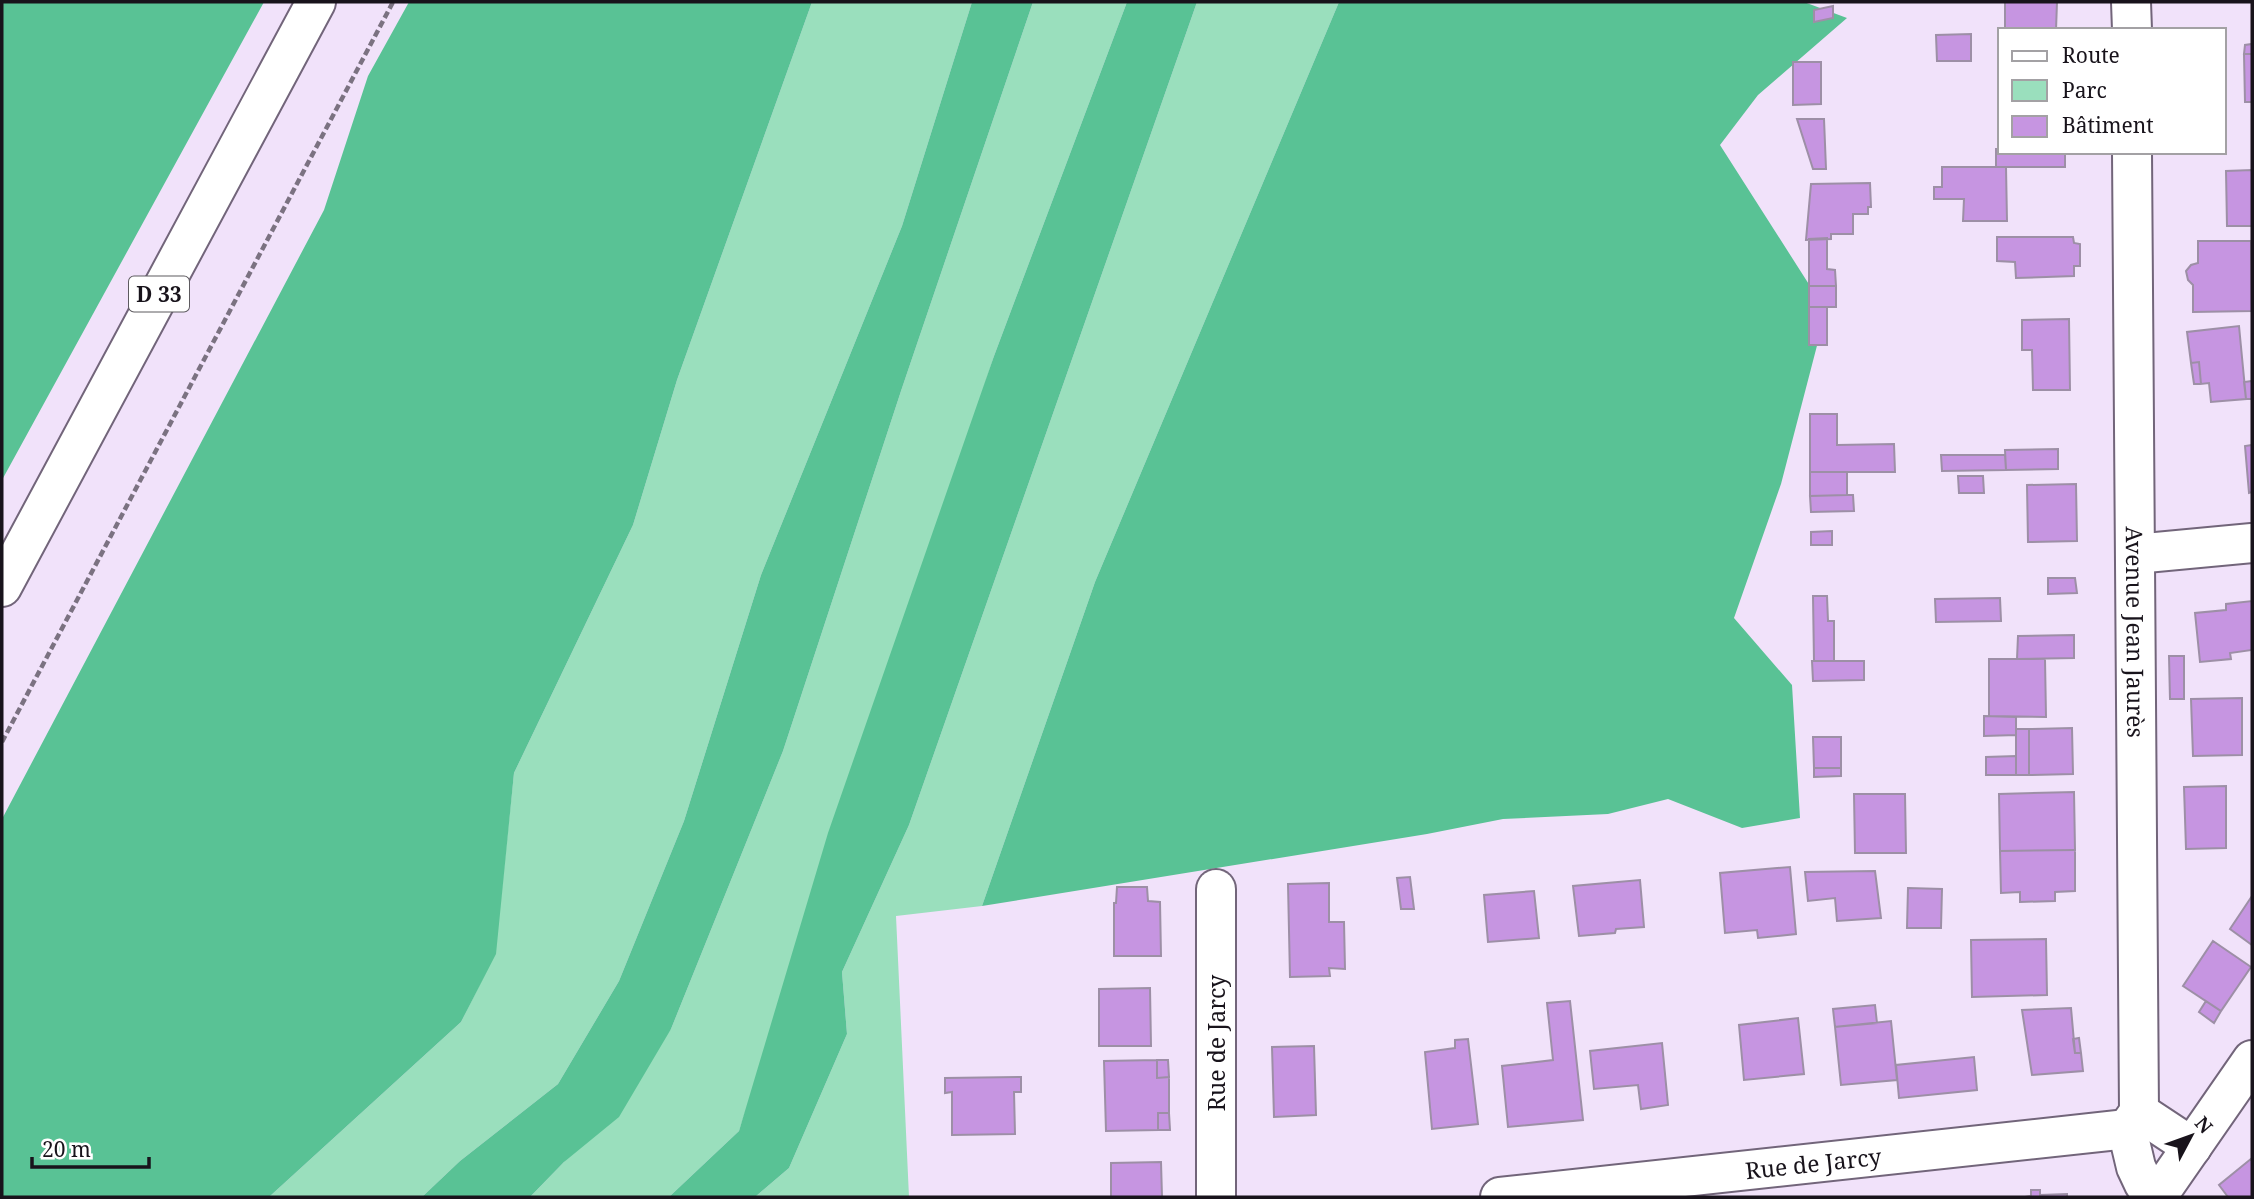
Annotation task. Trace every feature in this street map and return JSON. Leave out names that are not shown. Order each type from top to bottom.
[{"type":"street","name":"D 33","points":[[2,587],[316,2]]},
{"type":"street","points":[[2132,2],[2132,28]]},
{"type":"street","name":"Avenue Jean Jaurès","points":[[2132,154],[2135,554],[2133,1120],[2136,1167],[2144,1184],[2158,1196]]},
{"type":"street","points":[[2135,554],[2252,543]]},
{"type":"street","name":"Rue de Jarcy","points":[[1216,889],[1216,1197]]},
{"type":"street","points":[[2158,1196],[2192,1147],[2240,1103],[2252,1060]]},
{"type":"street","points":[[2133,1120],[2192,1147]]},
{"type":"street","name":"Rue de Jarcy","points":[[1500,1197],[2133,1120]]},
{"type":"path","points":[[2,742],[393,2]]},
{"type":"green space","points":[[2,2],[264,2],[2,480]]},
{"type":"green space","points":[[409,2],[812,2],[677,380],[633,525],[514,773],[496,954],[461,1022],[269,1197],[2,1197],[2,819],[324,210],[368,76]]},
{"type":"green space","points":[[812,2],[972,2],[902,226],[761,575],[684,821],[619,981],[558,1084],[460,1161],[422,1197],[269,1197],[461,1022],[495,954],[514,773],[633,525],[677,380]]},
{"type":"green space","points":[[972,2],[1033,2],[783,751],[671,1029],[619,1117],[564,1162],[530,1197],[422,1197],[460,1161],[558,1084],[619,981],[684,821],[761,575],[902,226]]},
{"type":"green space","points":[[1033,2],[1127,2],[994,356],[739,1131],[669,1197],[530,1197],[564,1162],[671,1029],[783,751]]},
{"type":"green space","points":[[1127,2],[1197,2],[909,825],[842,972],[847,1034],[789,1168],[755,1197],[669,1197],[739,1131],[828,833],[994,356]]},
{"type":"green space","points":[[1197,2],[1339,2],[1095,582],[982,906],[896,916],[909,1197],[755,1197],[789,1168],[847,1034],[842,972],[909,825]]},
{"type":"green space","points":[[1339,2],[1804,2],[1847,18],[1758,95],[1720,145],[1826,311],[1781,484],[1734,618],[1792,685],[1800,818],[1742,828],[1668,799],[1608,814],[1503,819],[1427,834],[982,906],[1095,582]]},
{"type":"building","points":[[2005,2],[2057,2],[2056,28],[2005,28]]},
{"type":"building","points":[[1833,6],[1833,18],[1814,22],[1814,10]]},
{"type":"building","points":[[1971,34],[1971,61],[1937,61],[1936,35]]},
{"type":"building","points":[[2252,44],[2252,54],[2244,54],[2245,45]]},
{"type":"building","points":[[2244,54],[2252,54],[2252,102],[2245,102]]},
{"type":"building","points":[[1793,62],[1821,62],[1821,104],[1793,105]]},
{"type":"building","points":[[1797,119],[1824,119],[1826,169],[1813,169]]},
{"type":"building","points":[[1996,149],[1998,154],[2065,154],[2065,167],[1996,167]]},
{"type":"building","points":[[1942,167],[2006,167],[2007,221],[1963,221],[1964,199],[1934,199],[1934,187],[1942,187]]},
{"type":"building","points":[[2252,170],[2252,226],[2227,226],[2226,171]]},
{"type":"building","points":[[1870,183],[1871,207],[1868,207],[1868,214],[1853,214],[1853,234],[1831,234],[1831,239],[1806,240],[1811,184]]},
{"type":"building","points":[[1997,237],[2073,237],[2074,243],[2080,244],[2080,266],[2074,266],[2074,276],[2016,278],[2015,262],[1997,261]]},
{"type":"building","points":[[1827,238],[1827,269],[1835,270],[1836,286],[1809,286],[1809,239]]},
{"type":"building","points":[[2198,241],[2251,241],[2252,311],[2193,312],[2193,285],[2188,280],[2186,271],[2191,265],[2198,263]]},
{"type":"building","points":[[1809,286],[1836,286],[1836,307],[1809,307]]},
{"type":"building","points":[[1809,307],[1827,307],[1827,345],[1809,345]]},
{"type":"building","points":[[2069,319],[2070,390],[2033,390],[2032,350],[2022,350],[2022,320]]},
{"type":"building","points":[[2239,326],[2246,399],[2211,402],[2209,383],[2201,384],[2199,362],[2191,363],[2187,332]]},
{"type":"building","points":[[2199,362],[2201,384],[2194,384],[2191,363]]},
{"type":"building","points":[[2252,381],[2252,399],[2246,399],[2244,382]]},
{"type":"building","points":[[1810,414],[1837,414],[1837,445],[1894,444],[1895,472],[1810,472]]},
{"type":"building","points":[[2252,445],[2252,492],[2249,493],[2245,446]]},
{"type":"building","points":[[2058,449],[2058,469],[2006,470],[2005,450]]},
{"type":"building","points":[[1941,455],[2005,455],[2006,470],[1942,471]]},
{"type":"building","points":[[1810,472],[1847,472],[1847,495],[1810,496]]},
{"type":"building","points":[[1958,476],[1983,476],[1984,493],[1959,493]]},
{"type":"building","points":[[2076,484],[2077,541],[2028,542],[2027,485]]},
{"type":"building","points":[[1853,495],[1854,511],[1811,512],[1810,496]]},
{"type":"building","points":[[1832,531],[1832,545],[1811,545],[1811,532]]},
{"type":"building","points":[[2048,578],[2075,578],[2077,593],[2048,594]]},
{"type":"building","points":[[1813,596],[1827,596],[1828,621],[1834,621],[1834,661],[1814,661]]},
{"type":"building","points":[[2000,598],[2001,621],[1936,622],[1935,599]]},
{"type":"building","points":[[2252,601],[2252,650],[2230,653],[2231,659],[2200,662],[2195,613],[2226,610],[2226,604]]},
{"type":"building","points":[[2074,635],[2074,658],[2017,659],[2018,636]]},
{"type":"building","points":[[2169,656],[2184,656],[2184,699],[2170,699]]},
{"type":"building","points":[[1989,659],[2045,659],[2046,717],[1989,716]]},
{"type":"building","points":[[1812,661],[1864,661],[1864,680],[1813,681]]},
{"type":"building","points":[[2242,698],[2242,755],[2193,756],[2191,699]]},
{"type":"building","points":[[1984,716],[2016,717],[2016,735],[1984,736]]},
{"type":"building","points":[[2072,728],[2073,774],[2029,775],[2029,729]]},
{"type":"building","points":[[2016,729],[2029,729],[2029,775],[2016,775]]},
{"type":"building","points":[[1813,737],[1841,737],[1841,768],[1814,768]]},
{"type":"building","points":[[2016,756],[2016,775],[1986,775],[1986,757]]},
{"type":"building","points":[[1814,768],[1841,768],[1841,776],[1814,777]]},
{"type":"building","points":[[2226,786],[2226,848],[2186,849],[2184,787]]},
{"type":"building","points":[[2074,792],[2075,850],[2000,851],[1999,794]]},
{"type":"building","points":[[1854,794],[1905,794],[1906,853],[1855,853]]},
{"type":"building","points":[[2075,850],[2075,891],[2055,892],[2055,901],[2020,902],[2020,892],[2001,893],[2000,851]]},
{"type":"building","points":[[1790,867],[1796,934],[1758,938],[1757,930],[1725,933],[1720,873]]},
{"type":"building","points":[[1875,871],[1881,918],[1837,921],[1835,898],[1808,901],[1805,872]]},
{"type":"building","points":[[1410,877],[1414,909],[1401,909],[1397,878]]},
{"type":"building","points":[[1640,880],[1644,927],[1579,936],[1573,886]]},
{"type":"building","points":[[1329,883],[1329,922],[1344,922],[1345,969],[1329,968],[1330,976],[1290,977],[1288,884]]},
{"type":"building","points":[[1117,887],[1147,887],[1148,901],[1160,902],[1161,956],[1114,956],[1114,903]]},
{"type":"building","points":[[1908,888],[1942,889],[1941,928],[1907,928]]},
{"type":"building","points":[[1534,891],[1539,938],[1488,942],[1484,895]]},
{"type":"building","points":[[2252,896],[2252,945],[2230,929]]},
{"type":"building","points":[[2046,939],[2047,995],[1972,997],[1971,940]]},
{"type":"building","points":[[2213,941],[2251,967],[2221,1011],[2183,986]]},
{"type":"building","points":[[1150,988],[1151,1046],[1099,1046],[1099,989]]},
{"type":"building","points":[[1570,1001],[1583,1120],[1508,1127],[1502,1066],[1553,1060],[1547,1003]]},
{"type":"building","points":[[2206,1001],[2221,1011],[2214,1023],[2199,1012]]},
{"type":"building","points":[[1875,1005],[1877,1023],[1835,1027],[1833,1009]]},
{"type":"building","points":[[2071,1008],[2075,1053],[2081,1053],[2083,1071],[2032,1075],[2022,1010]]},
{"type":"building","points":[[1798,1018],[1804,1074],[1744,1080],[1739,1025]]},
{"type":"building","points":[[1891,1021],[1897,1080],[1841,1085],[1835,1027]]},
{"type":"building","points":[[2079,1038],[2081,1053],[2075,1053],[2073,1039]]},
{"type":"building","points":[[1468,1039],[1478,1124],[1432,1129],[1425,1052],[1455,1048],[1455,1040]]},
{"type":"building","points":[[1662,1043],[1668,1105],[1641,1109],[1638,1085],[1594,1089],[1590,1051]]},
{"type":"building","points":[[1314,1046],[1316,1115],[1274,1117],[1272,1047]]},
{"type":"building","points":[[1974,1057],[1977,1090],[1899,1098],[1896,1065]]},
{"type":"building","points":[[1157,1060],[1168,1060],[1169,1077],[1157,1078]]},
{"type":"building","points":[[1157,1060],[1157,1078],[1169,1077],[1169,1113],[1158,1113],[1158,1130],[1106,1131],[1104,1061]]},
{"type":"building","points":[[1021,1077],[1021,1092],[1014,1092],[1015,1134],[952,1135],[952,1092],[945,1093],[945,1078]]},
{"type":"building","points":[[1158,1113],[1169,1113],[1170,1130],[1158,1130]]},
{"type":"building","points":[[2252,1158],[2252,1197],[2228,1197],[2219,1185]]},
{"type":"building","points":[[1161,1162],[1162,1197],[1111,1197],[1111,1163]]},
{"type":"building","points":[[2031,1190],[2040,1190],[2040,1195],[2067,1194],[2067,1197],[2025,1197],[2031,1196]]}]
